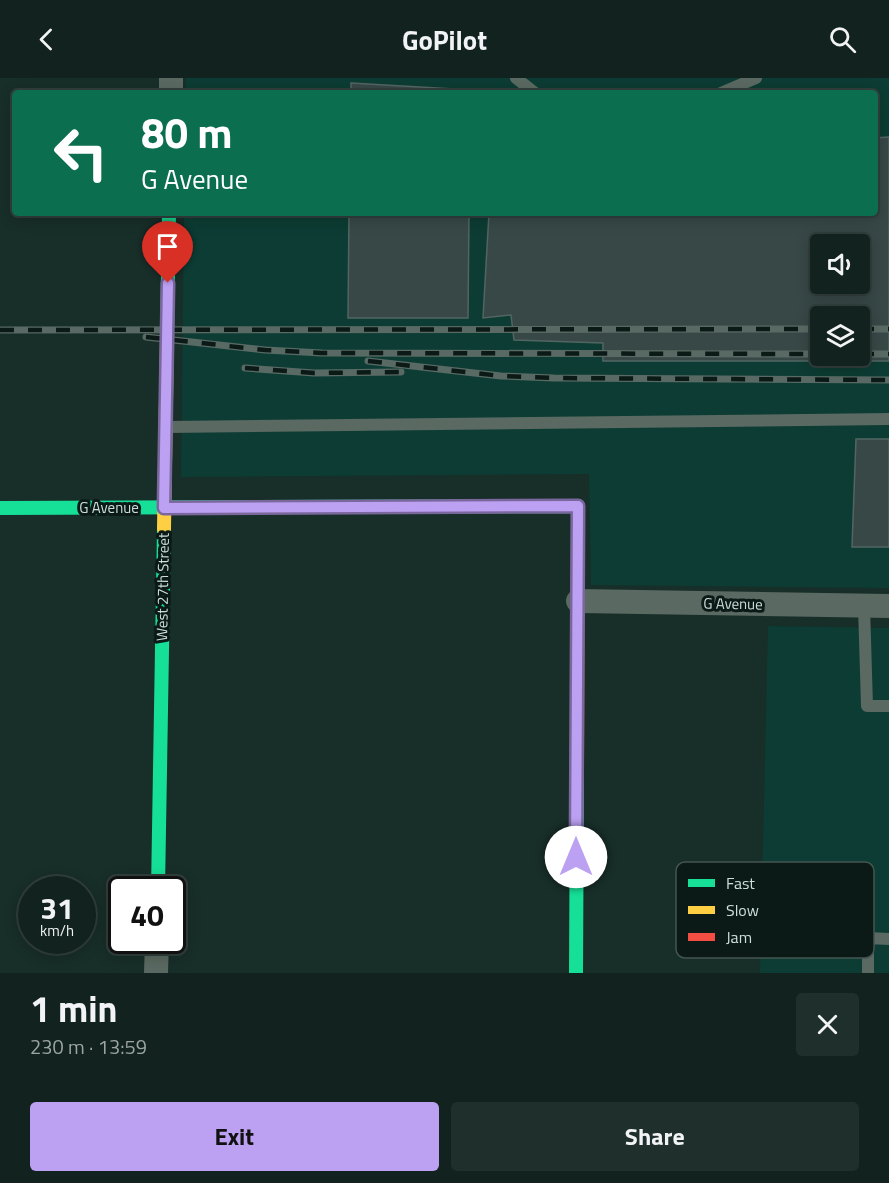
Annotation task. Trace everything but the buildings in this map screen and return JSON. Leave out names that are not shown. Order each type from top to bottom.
[{"type":"street","name":"West 27th Street","points":[[158,876],[169,216]]},
{"type":"street","name":"G Avenue","points":[[0,508],[578,506],[578,601],[889,606]]},
{"type":"street","points":[[576,973],[578,601]]},
{"type":"street","points":[[156,973],[157,954]]},
{"type":"lane","points":[[516,78],[531,90]]},
{"type":"lane","points":[[728,90],[756,78]]},
{"type":"lane","points":[[166,428],[889,419]]},
{"type":"lane","points":[[864,606],[867,706],[889,706]]},
{"type":"lane","points":[[874,938],[889,939]]},
{"type":"shaded area","points":[[186,78],[889,78],[889,588],[591,585],[589,474],[181,477],[184,216],[878,216],[878,90],[186,90]]},
{"type":"shaded area","points":[[768,626],[889,628],[889,973],[760,973],[760,958],[874,958],[874,862],[763,862]]},
{"type":"railway","points":[[0,330],[810,329]]},
{"type":"railway","points":[[870,329],[889,329]]},
{"type":"railway","points":[[146,337],[265,350],[322,353],[810,354]]},
{"type":"railway","points":[[870,354],[889,354]]},
{"type":"railway","points":[[368,361],[501,376],[554,378],[889,380]]},
{"type":"railway","points":[[245,368],[314,373],[401,372]]},
{"type":"traffic: fast","points":[[167,337],[169,216]]},
{"type":"traffic: fast","points":[[0,508],[578,506],[578,528]]},
{"type":"traffic: fast","points":[[158,876],[164,529]]},
{"type":"traffic: fast","points":[[576,973],[577,778]]},
{"type":"traffic: slow","points":[[164,529],[167,337]]},
{"type":"traffic: jam","points":[[577,778],[578,528]]},
{"type":"route","points":[[168,283],[164,508],[578,506],[576,857]]}]
